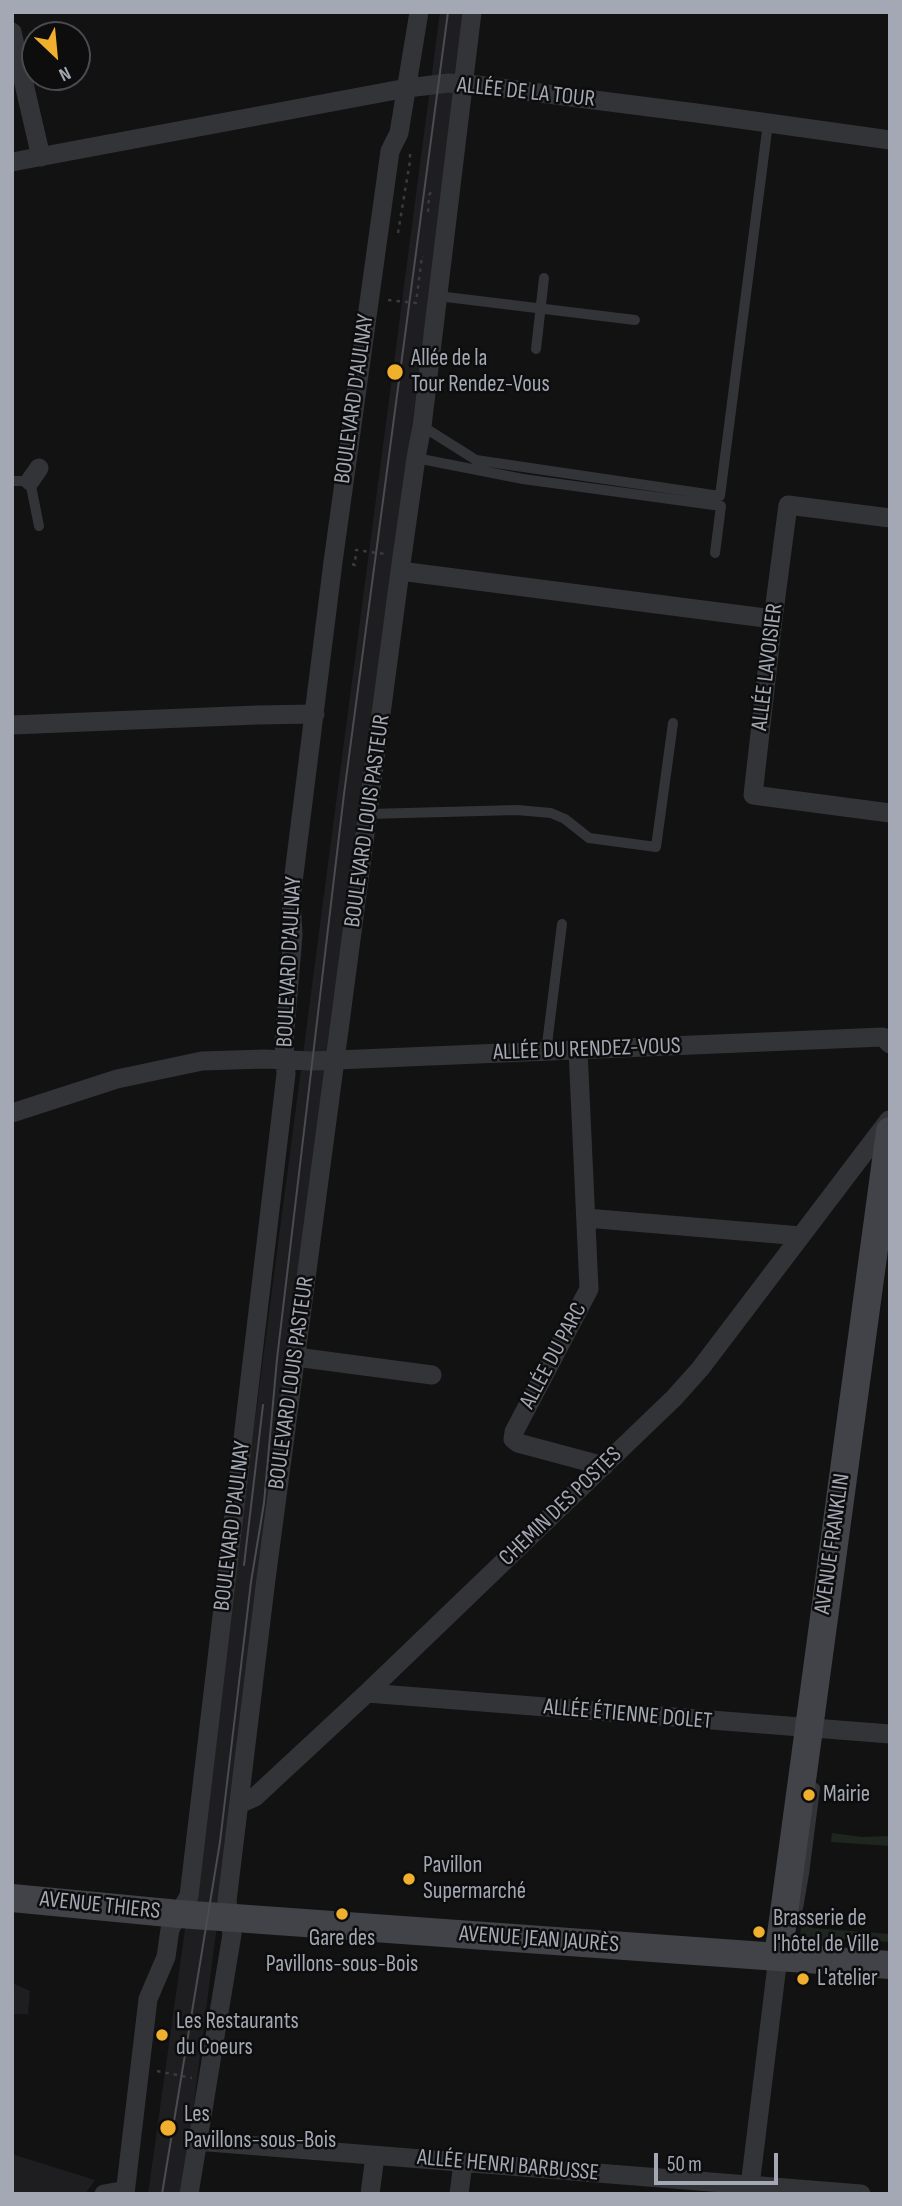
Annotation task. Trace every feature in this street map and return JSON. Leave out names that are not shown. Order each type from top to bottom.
[{"type":"main road","name":"AVENUE FRANKLIN","points":[[778,1957],[890,1131]]},
{"type":"main road","name":"AVENUE THIERS","points":[[12,1898],[183,1914]]},
{"type":"main road","name":"AVENUE JEAN JAURÈS","points":[[183,1914],[890,1965]]},
{"type":"street","name":"BOULEVARD D'AULNAY","points":[[125,2194],[148,1999],[166,1957],[170,1929],[183,1914],[190,1882],[286,1074],[293,935],[291,898],[335,548],[390,151],[399,133],[419,12]]},
{"type":"street","points":[[472,12],[422,426],[400,571],[773,619]]},
{"type":"street","points":[[12,32],[41,157]]},
{"type":"street","name":"ALLÉE DE LA TOUR","points":[[12,162],[407,88],[463,83],[890,140]]},
{"type":"street","name":"ALLÉE LAVOISIER","points":[[890,518],[788,505],[753,794],[890,813]]},
{"type":"street","name":"BOULEVARD LOUIS PASTEUR","points":[[189,2194],[232,1934],[227,1901],[266,1579],[400,571]]},
{"type":"street","points":[[12,725],[315,715]]},
{"type":"street","name":"ALLÉE DU RENDEZ-VOUS","points":[[12,1113],[117,1079],[202,1061],[335,1060],[888,1038]]},
{"type":"street","name":"ALLÉE DU PARC","points":[[578,1051],[589,1289],[513,1438],[518,1443],[604,1466]]},
{"type":"street","name":"CHEMIN DES POSTES","points":[[239,1804],[255,1797],[367,1693],[674,1398],[700,1369],[890,1119]]},
{"type":"street","points":[[847,1177],[856,1173],[865,1174],[873,1178],[881,1191]]},
{"type":"street","points":[[586,1218],[801,1236]]},
{"type":"street","points":[[296,1357],[432,1375]]},
{"type":"street","name":"ALLÉE ÉTIENNE DOLET","points":[[367,1693],[890,1734]]},
{"type":"street","points":[[749,2190],[778,1957]]},
{"type":"street","name":"ALLÉE HENRI BARBUSSE","points":[[196,2141],[463,2163],[620,2184],[860,2194]]},
{"type":"street","points":[[370,2194],[375,2155]]},
{"type":"street","points":[[459,2194],[463,2163]]},
{"type":"street","points":[[104,2194],[125,2194]]},
{"type":"lane","points":[[422,426],[476,460],[720,496],[768,123]]},
{"type":"lane","points":[[536,349],[544,278]]},
{"type":"lane","points":[[438,296],[635,320]]},
{"type":"lane","points":[[416,458],[523,479],[721,506],[715,553]]},
{"type":"lane","points":[[27,477],[39,526]]},
{"type":"lane","points":[[369,814],[517,810],[551,813],[565,819],[589,838],[656,847],[673,723]]},
{"type":"lane","points":[[546,1052],[562,924]]},
{"type":"lane","points":[[808,1729],[817,1759]]},
{"type":"lane","points":[[783,1919],[799,1907],[815,1780]]},
{"type":"path","points":[[399,230],[410,161],[409,148]]},
{"type":"path","points":[[386,302],[416,303],[422,256],[430,258]]},
{"type":"path","points":[[356,557],[356,550],[386,554]]},
{"type":"path","points":[[160,2071],[192,2078],[193,2073]]},
{"type":"shaded area","points":[[440,12],[466,12],[182,2194],[148,2194],[234,1579]]},
{"type":"shaded area","points":[[832,1833],[862,1837],[890,1836],[890,1846],[831,1842]]},
{"type":"shaded area","points":[[802,1915],[807,1915],[812,1928],[890,1934],[890,1942],[841,1939],[839,1947],[836,1948],[808,1946],[800,1937]]},
{"type":"shaded area","points":[[12,1983],[30,1991],[28,2014],[12,2014]]},
{"type":"shaded area","points":[[12,2154],[95,2180],[85,2194],[12,2194]]},
{"type":"tram line","points":[[162,2194],[220,1842],[251,1582],[264,1503],[277,1359],[344,794],[448,12]]},
{"type":"tram line","points":[[244,1565],[263,1405]]},
{"type":"place","name":"Allée de la Tour Rendez-Vous","points":[[395,372]]},
{"type":"place","name":"Mairie","points":[[809,1795]]},
{"type":"place","name":"Pavillon Supermarché","points":[[409,1879]]},
{"type":"place","name":"Gare des Pavillons-sous-Bois","points":[[342,1914]]},
{"type":"place","name":"Brasserie de l'hôtel de Ville","points":[[759,1932]]},
{"type":"place","name":"L'atelier","points":[[803,1979]]},
{"type":"place","name":"Les Restaurants du Coeurs","points":[[162,2035]]},
{"type":"place","name":"Les Pavillons-sous-Bois","points":[[168,2128]]}]
